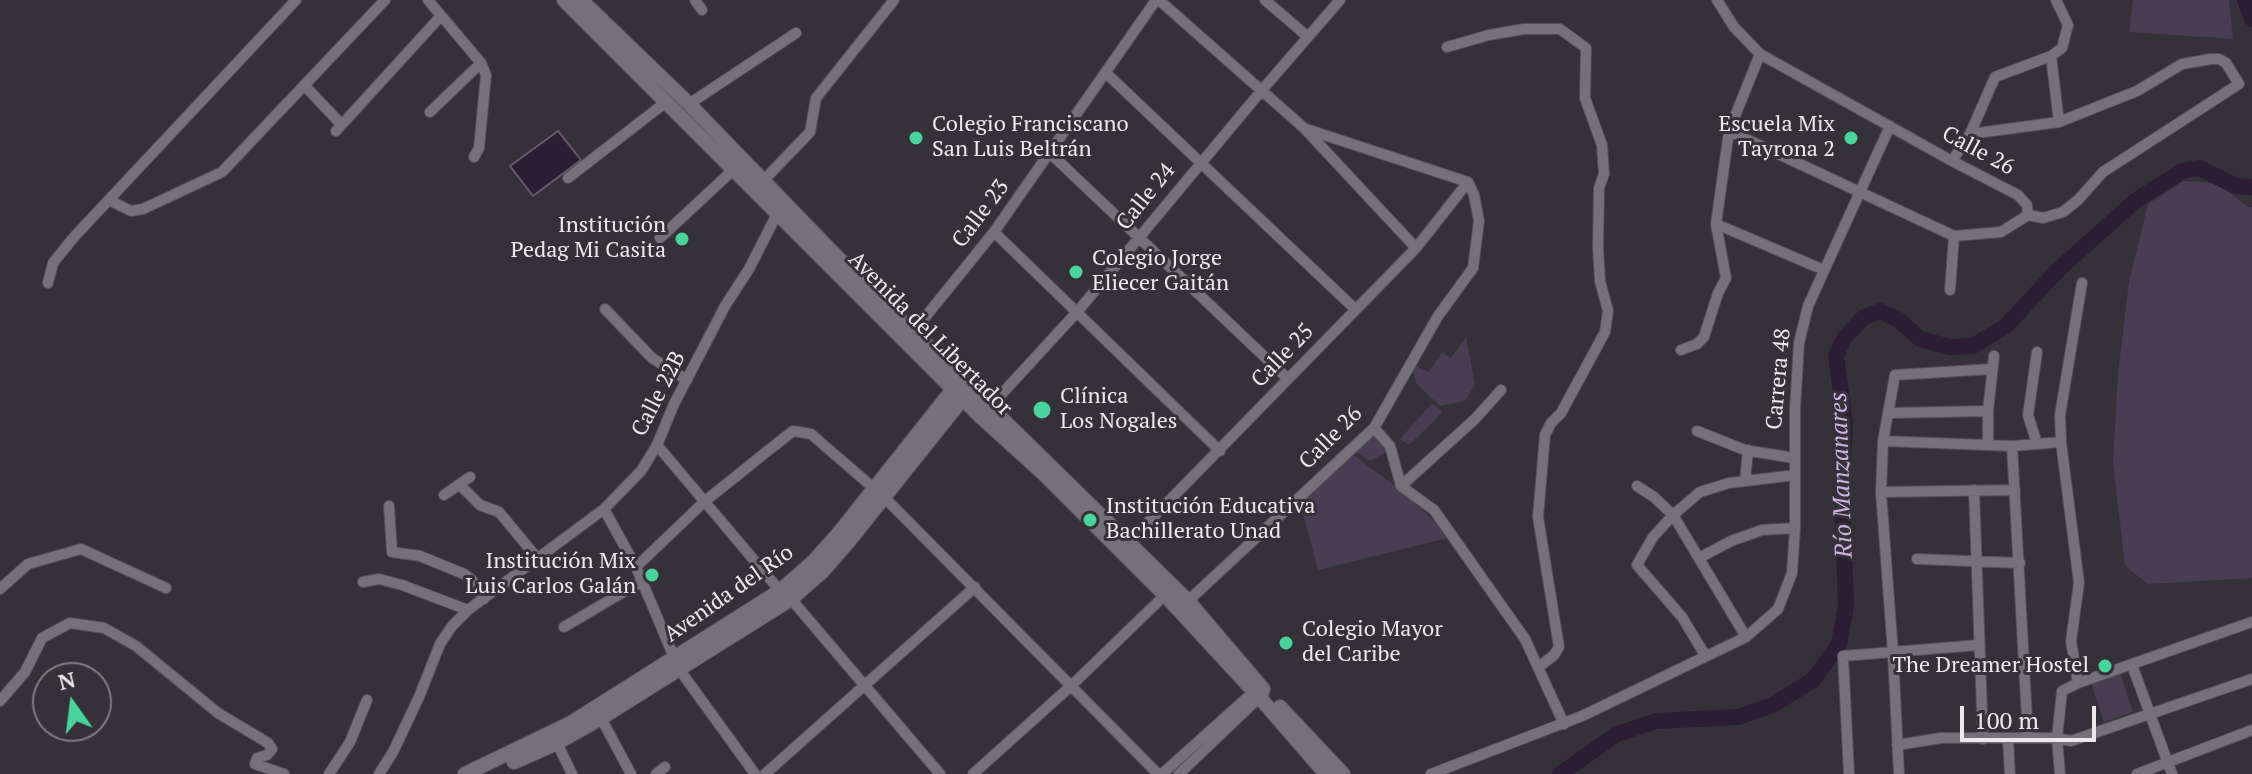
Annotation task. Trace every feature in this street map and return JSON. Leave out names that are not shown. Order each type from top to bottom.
[{"type":"main road","name":"Avenida del Libertador","points":[[564,0],[777,214],[1124,547],[1188,601],[1326,774]]},
{"type":"main road","name":"Avenida del Libertador","points":[[581,0],[914,331],[962,389]]},
{"type":"main road","name":"Avenida del Río","points":[[488,774],[520,767],[601,718],[677,664],[786,595],[813,562],[880,493],[962,389]]},
{"type":"main road","name":"Avenida del Libertador","points":[[1124,547],[1165,595],[1343,774]]},
{"type":"main road","name":"Avenida del Río","points":[[465,774],[571,723],[677,664]]},
{"type":"street","points":[[48,283],[53,263],[296,0]]},
{"type":"street","points":[[109,200],[131,211],[143,209],[222,172],[385,0]]},
{"type":"street","points":[[428,0],[481,63],[486,75],[479,148],[474,157]]},
{"type":"street","points":[[695,0],[702,10]]},
{"type":"street","points":[[764,180],[810,132],[816,98],[894,0]]},
{"type":"street","points":[[1158,0],[1304,128],[1416,248]]},
{"type":"street","name":"Calle 23","points":[[914,331],[994,232],[1158,0]]},
{"type":"street","points":[[1265,0],[1308,37]]},
{"type":"street","name":"Calle 24","points":[[985,412],[1078,311],[1340,0]]},
{"type":"street","name":"Calle 26","points":[[1717,0],[1734,27],[1760,54],[2018,195],[2027,205],[2028,215]]},
{"type":"street","points":[[1952,161],[1970,134],[1995,77],[2051,56],[2062,48],[2068,25],[2056,0]]},
{"type":"street","points":[[304,85],[339,127],[440,17]]},
{"type":"street","points":[[1447,47],[1524,29],[1560,29],[1579,41],[1586,48],[1585,98],[1602,145],[1604,174],[1599,188],[1598,248],[1600,281],[1608,311],[1605,332],[1561,413],[1545,435],[1538,517],[1559,647],[1540,666]]},
{"type":"street","points":[[689,104],[796,33]]},
{"type":"street","points":[[1681,350],[1697,344],[1704,337],[1726,278],[1716,224],[1729,131],[1760,54]]},
{"type":"street","points":[[2051,56],[2059,122]]},
{"type":"street","points":[[1729,131],[1954,236],[2001,232],[2028,215],[2043,218],[2063,212],[2103,172],[2239,84],[2226,63],[2219,59],[2182,64],[2137,91],[2059,122],[1970,134]]},
{"type":"street","points":[[430,112],[481,63]]},
{"type":"street","points":[[1106,73],[1355,309]]},
{"type":"street","points":[[568,178],[666,102]]},
{"type":"street","name":"Carrera 48","points":[[1431,774],[1564,724],[1746,637],[1778,609],[1792,573],[1799,343],[1808,306],[1890,126]]},
{"type":"street","points":[[1304,128],[1468,182]]},
{"type":"street","points":[[1051,154],[1288,379]]},
{"type":"street","points":[[660,238],[733,170]]},
{"type":"street","name":"Calle 26","points":[[1188,601],[1374,428],[1438,316],[1473,268],[1479,221],[1468,182]]},
{"type":"street","name":"Calle 25","points":[[1124,547],[1416,248],[1468,182]]},
{"type":"street","name":"Calle 22B","points":[[379,774],[393,752],[440,644],[452,626],[468,610],[604,509],[641,471],[777,214]]},
{"type":"street","points":[[1716,224],[1824,270]]},
{"type":"street","points":[[994,232],[1220,451]]},
{"type":"street","points":[[1950,290],[1954,236]]},
{"type":"street","points":[[2078,683],[2071,641],[2079,583],[2060,415],[2082,283]]},
{"type":"street","points":[[605,309],[652,358],[687,380]]},
{"type":"street","points":[[2037,352],[2028,415],[2037,444]]},
{"type":"street","points":[[1988,445],[1994,356]]},
{"type":"street","points":[[1899,774],[1881,492],[1883,441],[1895,375],[1992,369]]},
{"type":"street","points":[[1401,486],[1475,419],[1501,390]]},
{"type":"street","points":[[1890,413],[1988,411]]},
{"type":"street","points":[[1374,428],[1390,446],[1401,486],[1434,510],[1525,639],[1564,724]]},
{"type":"street","points":[[636,567],[704,502],[793,431],[811,434],[880,493],[1160,774],[1260,692]]},
{"type":"street","points":[[1697,431],[1748,450],[1794,458]]},
{"type":"street","points":[[1883,441],[2012,446],[2061,442]]},
{"type":"street","points":[[657,445],[940,774]]},
{"type":"street","points":[[2012,446],[2028,737]]},
{"type":"street","points":[[1745,481],[1748,450]]},
{"type":"street","points":[[1705,655],[1682,617],[1637,565],[1653,537],[1700,492],[1745,481],[1795,475]]},
{"type":"street","points":[[444,495],[470,477]]},
{"type":"street","points":[[460,485],[480,505],[499,512],[538,559]]},
{"type":"street","points":[[1637,486],[1673,515],[1746,637]]},
{"type":"street","points":[[1974,490],[1983,739]]},
{"type":"street","points":[[1881,492],[2015,490]]},
{"type":"street","points":[[389,506],[392,552],[420,556],[464,574],[472,580],[484,599]]},
{"type":"street","points":[[604,509],[636,567],[677,664],[755,774]]},
{"type":"street","points":[[1699,558],[1731,541],[1762,530],[1795,528]]},
{"type":"street","points":[[0,589],[28,564],[81,549],[166,588]]},
{"type":"street","points":[[1917,559],[2020,563]]},
{"type":"street","points":[[363,582],[379,579],[391,582],[468,610]]},
{"type":"street","points":[[564,627],[642,581]]},
{"type":"street","points":[[765,774],[975,587]]},
{"type":"street","points":[[973,774],[1072,685],[1165,595]]},
{"type":"street","points":[[2060,774],[2057,738],[2062,691],[2252,622]]},
{"type":"street","points":[[0,701],[25,672],[42,638],[70,623],[104,628],[136,646],[218,713],[268,743],[272,749],[267,755],[257,758],[255,764],[284,774]]},
{"type":"street","points":[[1849,774],[1843,656],[1979,645]]},
{"type":"street","points":[[2132,665],[2172,774]]},
{"type":"street","points":[[1897,745],[1941,738],[2008,740],[2028,737],[2071,741],[2252,679]]},
{"type":"street","points":[[1179,774],[1260,692]]},
{"type":"street","points":[[329,774],[350,742],[367,700]]},
{"type":"street","points":[[601,718],[631,774]]},
{"type":"street","points":[[2137,774],[2252,730]]},
{"type":"street","points":[[2008,740],[2010,774]]},
{"type":"street","points":[[557,743],[572,774]]},
{"type":"shaded area","points":[[2133,0],[2229,0],[2233,39],[2129,32]]},
{"type":"shaded area","points":[[558,131],[581,160],[533,196],[510,166]]},
{"type":"shaded area","points":[[2184,181],[2217,183],[2252,207],[2252,578],[2148,584],[2125,566],[2113,463],[2118,373],[2129,282],[2148,204]]},
{"type":"shaded area","points":[[1466,337],[1475,385],[1465,401],[1440,406],[1416,383],[1413,372],[1416,366],[1429,372],[1442,352],[1451,358]]},
{"type":"shaded area","points":[[1432,403],[1443,412],[1409,445],[1400,439]]},
{"type":"shaded area","points":[[1373,433],[1389,451],[1370,461],[1356,452]]},
{"type":"shaded area","points":[[1352,454],[1402,491],[1451,537],[1318,570],[1300,502]]},
{"type":"shaded area","points":[[2120,673],[2133,712],[2104,722],[2091,683]]},
{"type":"waterway","name":"Río Manzanares","points":[[2245,0],[2252,19]]},
{"type":"waterway","name":"Río Manzanares","points":[[1560,774],[1617,734],[1656,721],[1738,717],[1773,705],[1813,680],[1839,644],[1846,606],[1842,484],[1845,423],[1836,355],[1845,337],[1864,317],[1880,311],[1899,320],[1920,339],[1950,347],[1973,346],[2006,326],[2059,269],[2135,201],[2182,171],[2199,168],[2236,186],[2252,187]]},
{"type":"place","name":"Colegio Franciscano San Luis Beltrán","points":[[916,138]]},
{"type":"place","name":"Escuela Mix Tayrona 2","points":[[1851,138]]},
{"type":"place","name":"Institución Pedag Mi Casita","points":[[682,239]]},
{"type":"place","name":"Colegio Jorge Eliecer Gaitán","points":[[1076,272]]},
{"type":"place","name":"Clínica Los Nogales","points":[[1042,410]]},
{"type":"place","name":"Institución Educativa Bachillerato Unad","points":[[1090,520]]},
{"type":"place","name":"Institución Mix Luis Carlos Galán","points":[[652,575]]},
{"type":"place","name":"Colegio Mayor del Caribe","points":[[1286,643]]},
{"type":"place","name":"The Dreamer Hostel","points":[[2105,666]]}]
